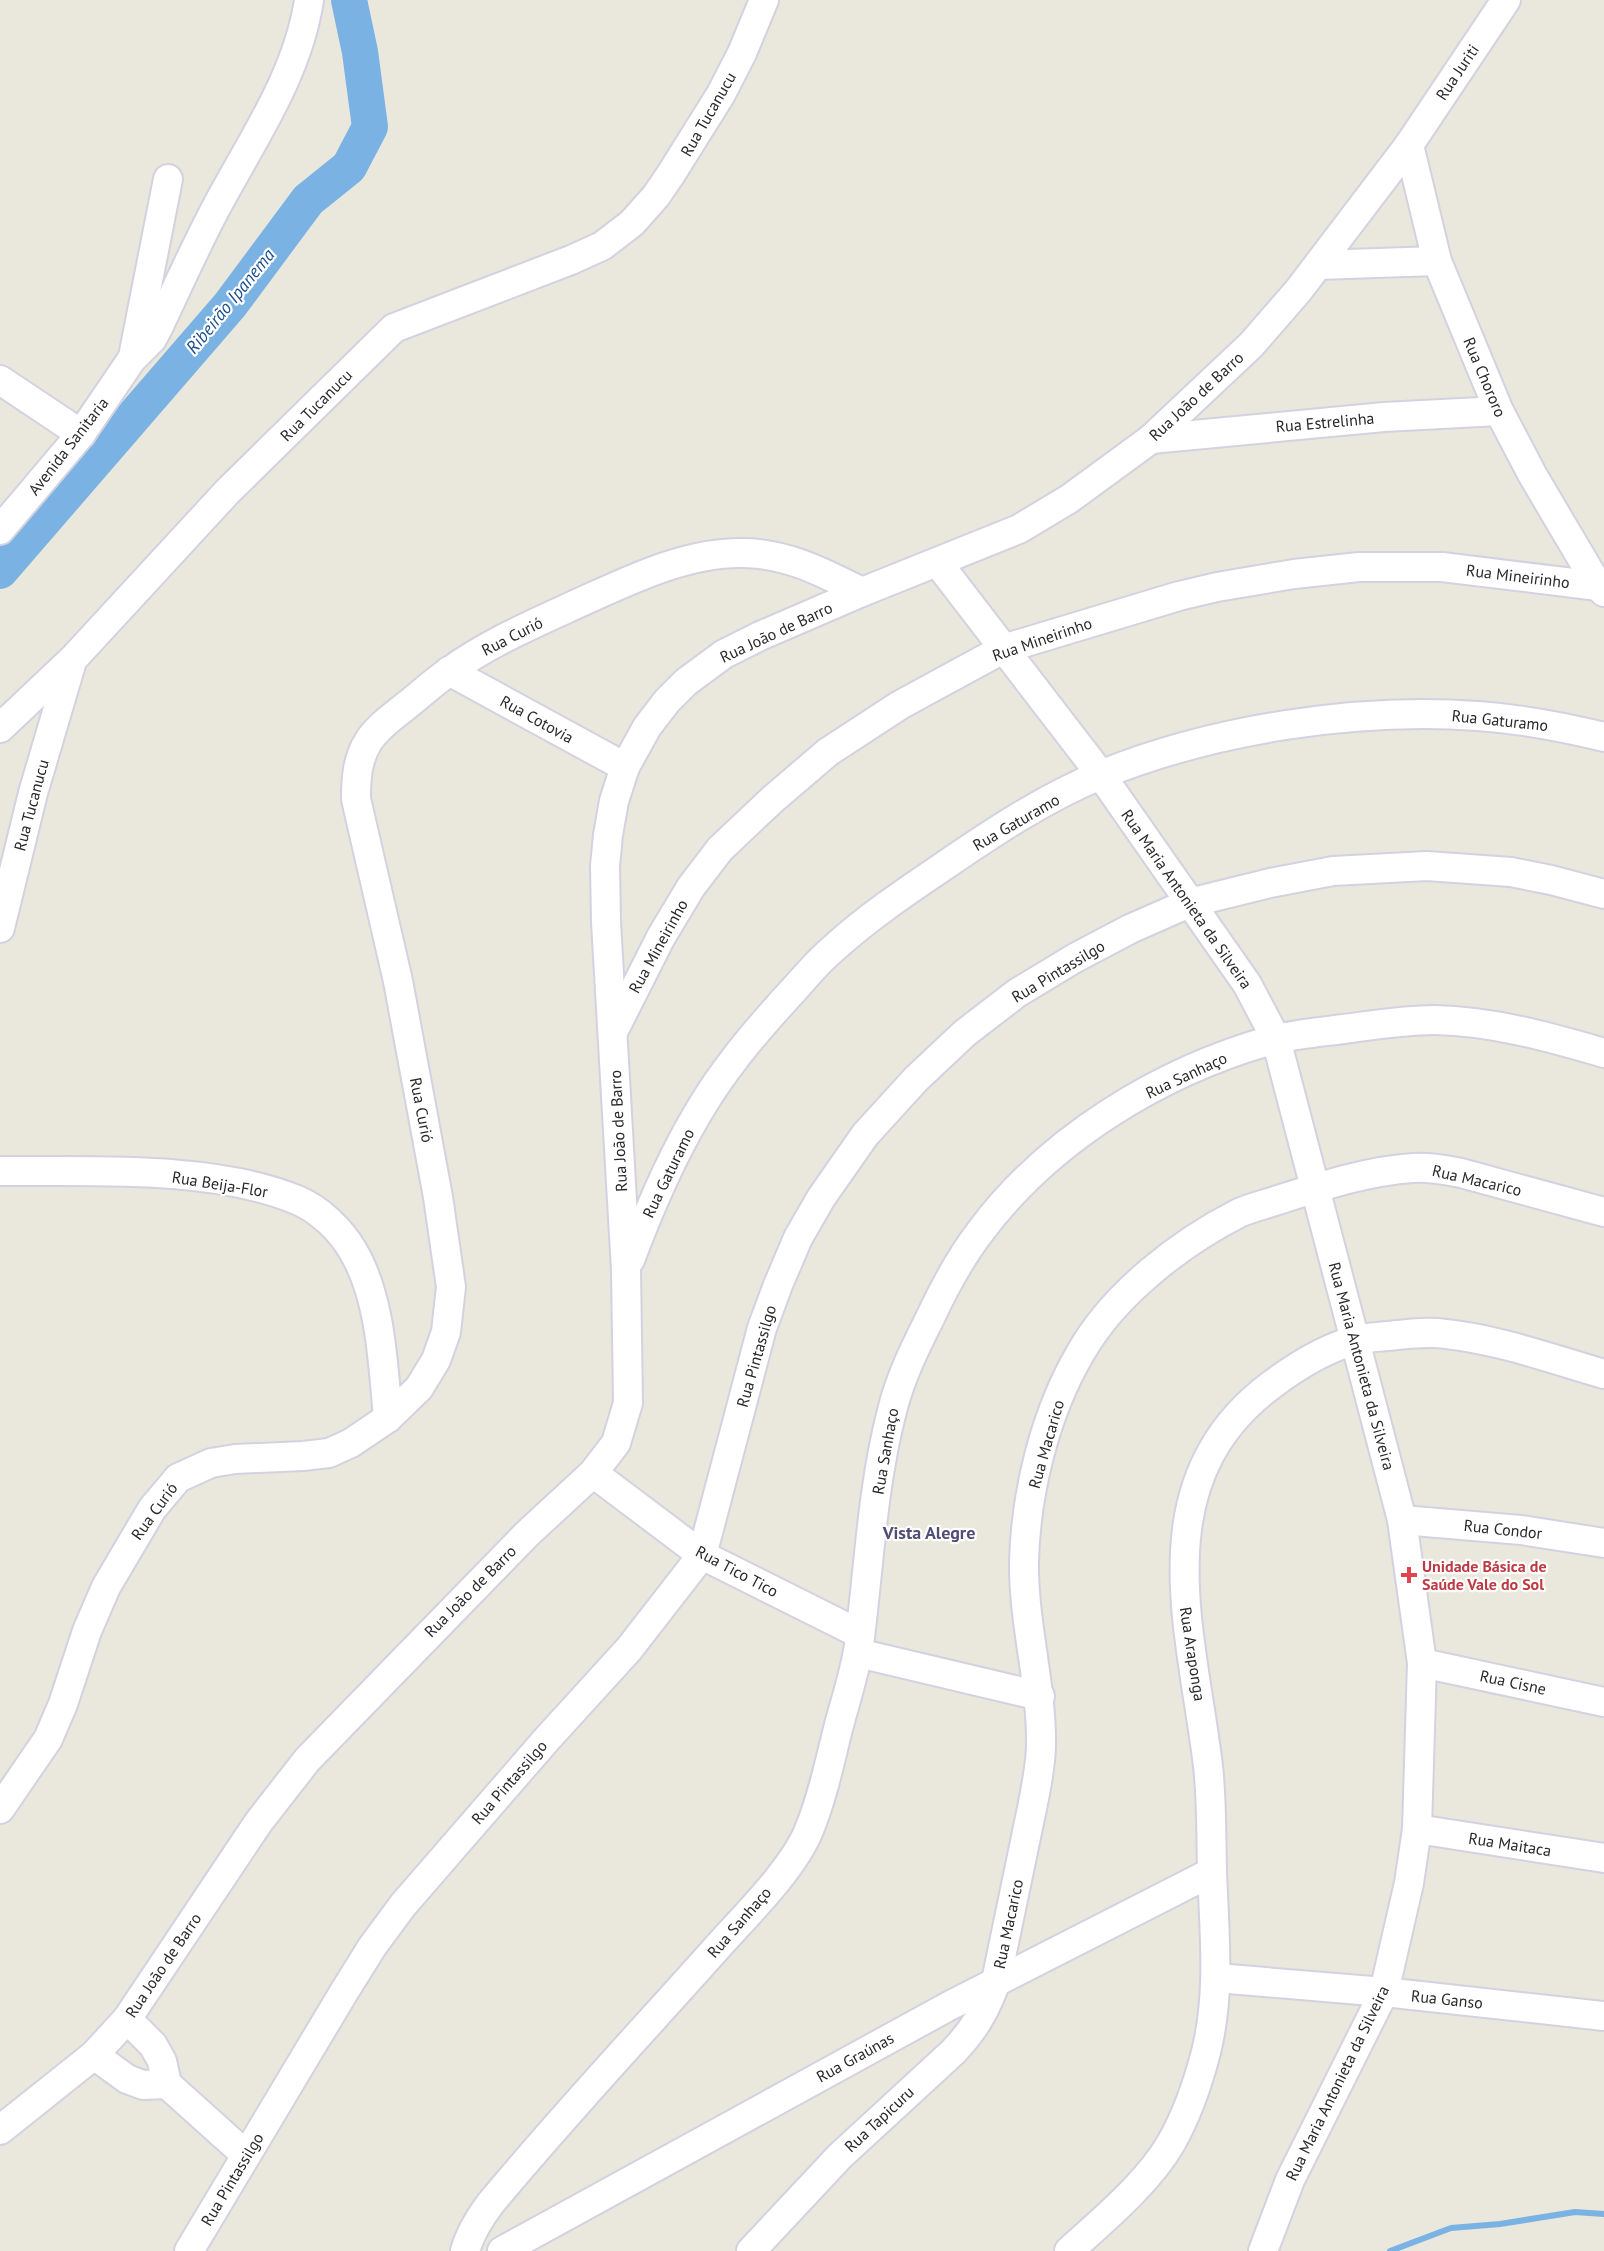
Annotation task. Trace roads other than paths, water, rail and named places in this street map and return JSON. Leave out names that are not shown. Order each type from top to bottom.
[{"type":"street","points":[[132,359],[152,339],[199,239],[272,106],[299,41],[309,0]]},
{"type":"street","name":"Rua Tucanucu","points":[[0,928],[33,793],[73,659],[228,491],[394,328],[571,260],[602,246],[632,223],[671,174],[721,94],[764,0]]},
{"type":"street","name":"Rua Juriti","points":[[1409,145],[1506,0]]},
{"type":"street","name":"Rua Chororo","points":[[1409,145],[1437,261],[1499,411],[1532,474],[1601,589]]},
{"type":"street","name":"Rua João de Barro","points":[[0,2130],[94,2055],[127,2019],[258,1823],[307,1760],[519,1542],[593,1473],[616,1443],[628,1403],[626,1270],[606,922],[605,866],[614,801],[625,767],[648,727],[667,701],[686,682],[724,654],[862,592],[991,542],[1046,514],[1151,439],[1251,345],[1298,291],[1409,145]]},
{"type":"street","points":[[132,359],[168,179]]},
{"type":"street","points":[[1318,265],[1437,261]]},
{"type":"street","name":"Avenida Sanitaria","points":[[0,530],[81,434],[132,359]]},
{"type":"street","points":[[0,380],[81,434]]},
{"type":"street","name":"Rua Estrelinha","points":[[1151,439],[1384,417],[1499,411]]},
{"type":"street","name":"Rua Curió","points":[[0,1809],[48,1739],[63,1704],[87,1631],[106,1587],[152,1509],[178,1478],[211,1463],[235,1459],[329,1453],[351,1443],[388,1418],[419,1388],[436,1360],[446,1332],[451,1287],[436,1186],[398,981],[356,799],[356,774],[369,740],[383,725],[449,671],[518,631],[608,590],[671,566],[741,552],[788,559],[812,567],[862,592]]},
{"type":"street","name":"Rua Maria Antonieta da Silveira","points":[[938,563],[1101,775],[1247,984],[1276,1039],[1402,1520],[1422,1663],[1417,1829],[1405,1903],[1384,1992],[1290,2180],[1263,2251]]},
{"type":"street","name":"Rua Mineirinho","points":[[612,1034],[661,937],[691,887],[720,849],[828,752],[900,705],[1002,649],[1179,596],[1294,574],[1359,567],[1431,566],[1490,571],[1601,589]]},
{"type":"street","points":[[0,728],[73,659]]},
{"type":"street","name":"Rua Cotovia","points":[[449,671],[625,767]]},
{"type":"street","name":"Rua Gaturamo","points":[[626,1270],[669,1168],[711,1093],[739,1053],[808,973],[854,931],[1012,820],[1101,775],[1177,748],[1220,737],[1318,722],[1385,715],[1479,716],[1531,722],[1604,737]]},
{"type":"street","name":"Rua Pintassilgo","points":[[189,2251],[349,1983],[403,1905],[547,1738],[628,1649],[702,1555],[762,1328],[798,1238],[821,1198],[866,1135],[916,1079],[957,1041],[1017,993],[1075,958],[1130,929],[1189,903],[1270,883],[1333,871],[1427,866],[1510,872],[1604,894]]},
{"type":"street","name":"Rua Sanhaço","points":[[465,2251],[468,2238],[478,2220],[513,2177],[790,1864],[808,1835],[820,1801],[859,1643],[882,1457],[903,1375],[959,1261],[981,1230],[1010,1196],[1056,1153],[1099,1119],[1161,1083],[1214,1059],[1276,1039],[1390,1022],[1434,1020],[1483,1024],[1552,1038],[1604,1053]]},
{"type":"street","name":"Rua Macarico","points":[[996,1981],[1041,1748],[1040,1696],[1026,1595],[1024,1562],[1032,1496],[1048,1426],[1062,1389],[1081,1351],[1104,1320],[1125,1297],[1179,1249],[1208,1230],[1242,1212],[1316,1188],[1372,1174],[1413,1168],[1438,1169],[1461,1173],[1604,1212]]},
{"type":"street","name":"Rua Beija-Flor","points":[[0,1171],[193,1176],[258,1187],[298,1200],[330,1222],[353,1251],[364,1278],[380,1332],[388,1418]]},
{"type":"street","name":"Rua Araponga","points":[[1069,2251],[1136,2188],[1170,2145],[1188,2109],[1207,2050],[1217,1978],[1209,1777],[1202,1711],[1185,1604],[1183,1556],[1189,1511],[1203,1470],[1224,1431],[1253,1398],[1279,1379],[1317,1357],[1356,1340],[1404,1334],[1443,1333],[1477,1339],[1604,1374]]},
{"type":"street","name":"Rua Tico Tico","points":[[593,1473],[702,1555],[859,1643],[1040,1696]]},
{"type":"street","name":"Rua Condor","points":[[1402,1520],[1521,1530],[1604,1543]]},
{"type":"street","name":"Rua Cisne","points":[[1422,1663],[1604,1701]]},
{"type":"street","name":"Rua Maitaca","points":[[1417,1829],[1604,1858]]},
{"type":"street","name":"Rua Graúnas","points":[[502,2251],[949,2006],[1212,1872]]},
{"type":"street","name":"Rua Ganso","points":[[1217,1978],[1384,1992],[1604,2016]]},
{"type":"street","name":"Rua Tapicuru","points":[[751,2251],[840,2156],[970,2034],[981,2018],[996,1981]]},
{"type":"street","points":[[949,2006],[953,2052]]},
{"type":"street","points":[[127,2019],[153,2045],[162,2061],[167,2084],[246,2155]]},
{"type":"street","points":[[94,2055],[127,2079],[143,2085],[167,2084]]},
{"type":"waterway","name":"Ribeirão Ipanema","points":[[0,571],[230,305],[308,200],[349,167],[370,127],[360,52],[349,0]]},
{"type":"waterway","points":[[1390,2251],[1451,2228],[1500,2224],[1575,2212],[1604,2214]]},
{"type":"place","name":"Unidade Básica de Saúde Vale do Sol","points":[[1409,1575]]},
{"type":"district","name":"Vista Alegre","points":[[929,1532]]}]
